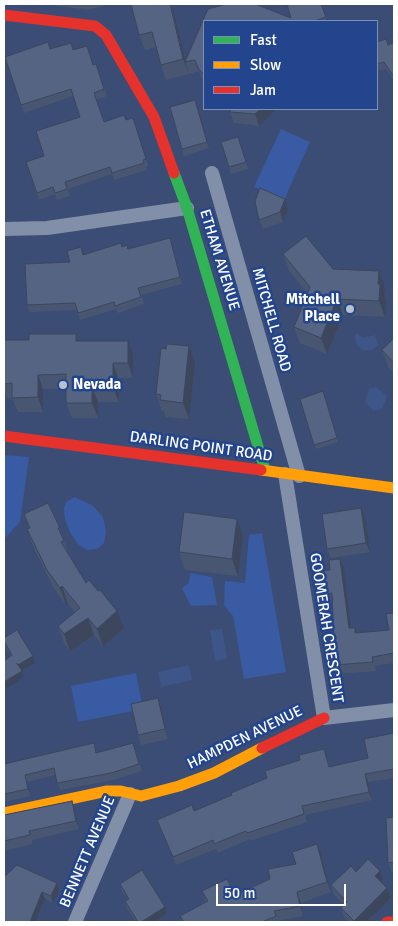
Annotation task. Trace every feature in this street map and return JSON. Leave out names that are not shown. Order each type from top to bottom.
[{"type":"street","points":[[4,15],[95,26],[106,35],[154,117],[187,208]]},
{"type":"street","name":"MITCHELL ROAD","points":[[212,173],[299,476]]},
{"type":"street","name":"ETHAM AVENUE","points":[[4,229],[47,228],[187,208],[265,470]]},
{"type":"street","name":"DARLING POINT ROAD","points":[[4,436],[394,488]]},
{"type":"street","name":"GOOMERAH CRESCENT","points":[[285,474],[324,718],[394,710]]},
{"type":"street","name":"HAMPDEN AVENUE","points":[[4,813],[107,791],[121,790],[136,796],[150,794],[199,779],[324,718]]},
{"type":"street","name":"BENNETT AVENUE","points":[[75,922],[130,794]]},
{"type":"street","points":[[387,922],[394,915]]},
{"type":"street","points":[[387,922],[394,922]]},
{"type":"shaded area","points":[[281,129],[310,142],[284,200],[254,187]]},
{"type":"shaded area","points":[[357,333],[363,338],[375,335],[378,345],[372,350],[362,350],[356,344],[355,335]]},
{"type":"shaded area","points":[[376,387],[387,396],[382,409],[373,411],[365,402],[369,389]]},
{"type":"shaded area","points":[[4,455],[29,457],[20,522],[4,539]]},
{"type":"shaded area","points":[[74,497],[92,505],[103,517],[106,531],[104,543],[97,549],[87,550],[78,544],[71,534],[65,520],[64,509],[66,502]]},
{"type":"shaded area","points":[[262,533],[286,672],[244,679],[233,616],[224,605],[225,581],[245,583],[249,535]]},
{"type":"shaded area","points":[[190,573],[212,577],[217,605],[191,606],[182,588],[189,583]]},
{"type":"shaded area","points":[[222,629],[227,659],[215,661],[210,630]]},
{"type":"shaded area","points":[[189,665],[192,680],[161,687],[158,672]]},
{"type":"shaded area","points":[[136,673],[143,709],[78,722],[71,686]]},
{"type":"building","points":[[131,4],[170,4],[183,59],[161,65],[152,32],[139,35]]},
{"type":"building","points":[[227,4],[255,4],[291,18],[287,4],[321,4],[326,17],[317,20],[203,20],[208,9]]},
{"type":"building","points":[[203,21],[203,74],[195,60],[185,62]]},
{"type":"building","points":[[386,39],[388,45],[393,43],[394,77],[384,62],[378,64],[378,42]]},
{"type":"building","points":[[48,42],[50,49],[71,43],[73,50],[87,46],[93,65],[96,64],[104,89],[94,93],[104,122],[124,115],[126,120],[133,118],[146,159],[143,160],[144,163],[112,173],[110,167],[65,182],[67,189],[55,193],[53,187],[37,193],[26,162],[44,156],[36,131],[80,117],[71,89],[21,105],[5,57]]},
{"type":"building","points":[[195,100],[207,142],[182,149],[170,107]]},
{"type":"building","points":[[230,110],[260,110],[255,114],[230,112]]},
{"type":"building","points":[[238,137],[246,162],[229,167],[221,142]]},
{"type":"building","points":[[260,188],[285,199],[280,212],[259,220],[255,201]]},
{"type":"building","points":[[306,236],[333,269],[379,271],[379,301],[337,299],[321,338],[294,327],[310,287],[283,254]]},
{"type":"building","points":[[170,238],[180,277],[138,288],[141,297],[115,306],[114,302],[78,313],[75,303],[27,305],[25,264],[70,262],[67,251],[81,247],[83,255],[121,243],[122,247],[127,245],[128,249]]},
{"type":"building","name":"Nevada","points":[[29,334],[76,334],[76,341],[128,341],[128,363],[113,363],[113,388],[92,388],[92,403],[66,403],[66,374],[38,375],[38,397],[12,398],[12,383],[4,384],[4,340],[29,340]]},
{"type":"building","points":[[394,338],[394,363],[382,350]]},
{"type":"building","points":[[167,344],[189,346],[183,403],[160,400],[161,395],[156,394],[161,348],[166,349]]},
{"type":"building","points":[[323,391],[337,438],[314,445],[300,399]]},
{"type":"building","points":[[48,503],[60,528],[58,528],[64,541],[61,542],[86,583],[89,580],[117,611],[97,629],[88,618],[64,634],[58,626],[80,608],[62,586],[60,588],[47,570],[27,529],[30,528],[24,514]]},
{"type":"building","points":[[361,508],[366,543],[327,549],[322,514]]},
{"type":"building","points":[[184,512],[237,519],[232,559],[179,552]]},
{"type":"building","points":[[340,559],[349,628],[355,628],[355,633],[389,630],[386,614],[394,613],[394,653],[372,657],[373,662],[335,665],[332,593],[325,594],[322,571],[330,570],[329,560]]},
{"type":"building","points":[[17,630],[33,656],[18,665],[22,671],[4,682],[4,661],[12,655],[4,638]]},
{"type":"building","points":[[158,698],[165,729],[138,735],[131,704]]},
{"type":"building","points":[[394,733],[394,769],[365,774],[369,792],[302,806],[304,814],[247,833],[246,831],[214,844],[213,840],[173,857],[157,820],[192,805],[194,811],[232,795],[231,793],[267,778],[265,771],[300,760],[299,755],[324,749],[329,767],[368,758],[364,739]]},
{"type":"building","points":[[94,743],[96,753],[133,743],[139,764],[111,773],[57,783],[54,768],[25,775],[28,789],[4,794],[4,764]]},
{"type":"building","points":[[72,801],[76,821],[29,831],[30,835],[4,841],[4,815]]},
{"type":"building","points":[[394,817],[394,862],[388,863],[386,818]]},
{"type":"building","points":[[317,844],[327,882],[297,892],[300,906],[274,911],[276,916],[262,922],[184,922],[180,916],[208,901],[202,891],[227,879],[235,895],[270,879],[268,869],[296,864],[292,852]]},
{"type":"building","points":[[368,859],[380,871],[375,876],[387,888],[354,921],[341,908],[347,902],[331,885],[351,866],[356,872]]},
{"type":"building","points":[[17,865],[57,883],[51,896],[42,892],[30,922],[4,922],[4,877]]},
{"type":"building","points":[[142,870],[165,907],[138,922],[125,901],[129,899],[120,884]]},
{"type":"traffic: fast","points":[[174,173],[187,208],[265,470]]},
{"type":"traffic: slow","points":[[261,470],[394,488]]},
{"type":"traffic: slow","points":[[4,813],[107,791],[121,791],[141,796],[179,786],[214,773],[262,748]]},
{"type":"traffic: jam","points":[[4,15],[95,26],[106,35],[154,117],[174,173]]},
{"type":"traffic: jam","points":[[4,436],[261,470]]},
{"type":"traffic: jam","points":[[262,748],[324,718]]},
{"type":"traffic: jam","points":[[387,922],[394,922]]},
{"type":"place","name":"Mitchell Place","points":[[350,309]]},
{"type":"place","name":"Nevada","points":[[63,385]]}]
